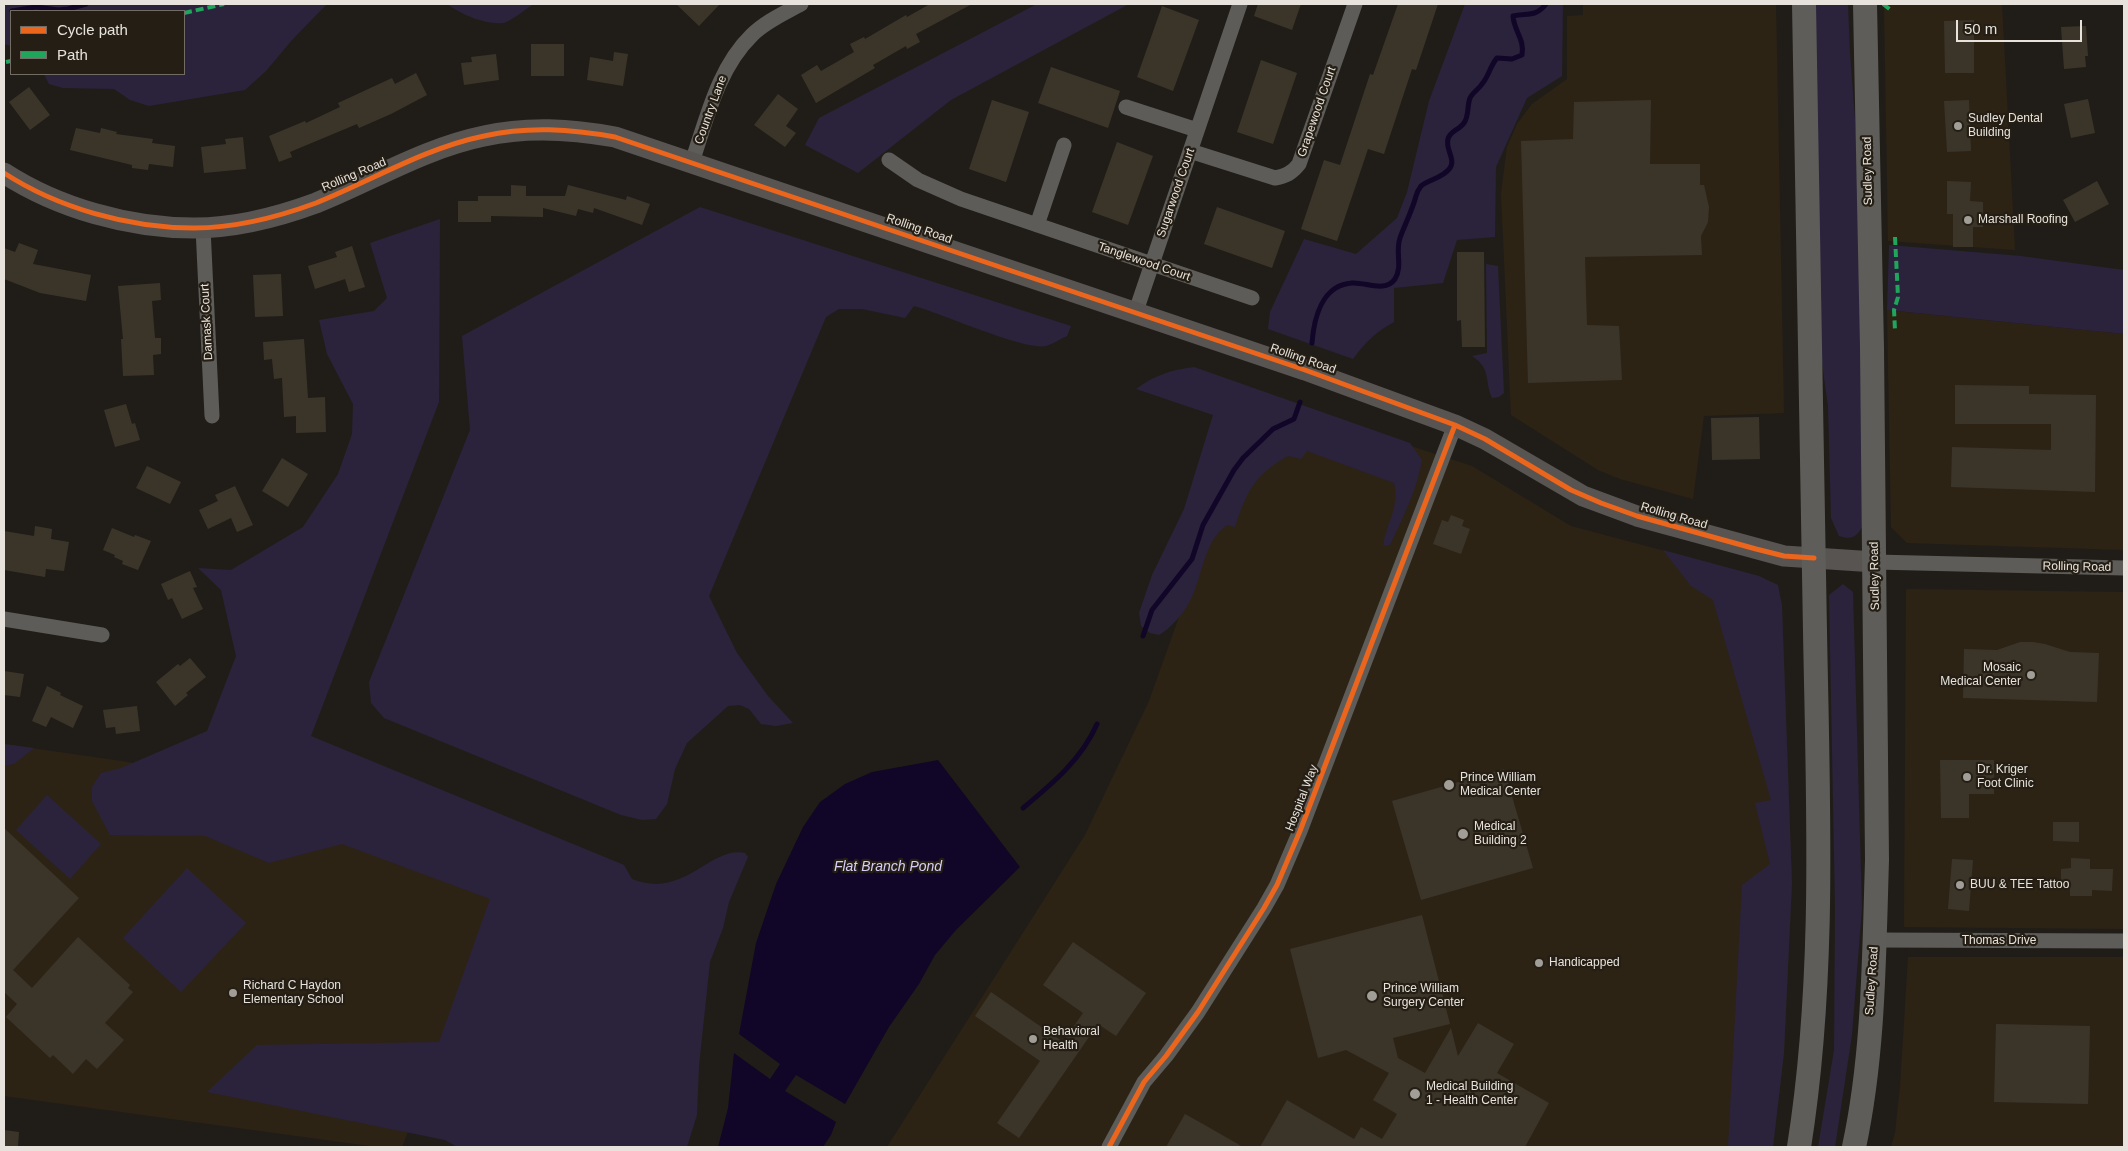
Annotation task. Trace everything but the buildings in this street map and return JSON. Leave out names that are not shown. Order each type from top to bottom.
[{"type":"main road","points":[[1799,1147],[1806,1106],[1814,1025],[1817,959],[1817,736],[1804,4]]},
{"type":"main road","name":"Sudley Road","points":[[1854,1147],[1865,1074],[1875,940],[1877,860],[1875,562],[1865,4]]},
{"type":"street","name":"Country Lane","points":[[692,162],[722,77],[735,54],[764,25],[801,4]]},
{"type":"street","name":"Sugarwood Court","points":[[1134,314],[1240,4]]},
{"type":"street","name":"Grapewood Court","points":[[1190,151],[1275,178],[1285,177],[1293,172],[1299,164],[1355,4]]},
{"type":"street","points":[[1126,107],[1197,130]]},
{"type":"street","name":"Rolling Road","points":[[4,173],[41,194],[74,207],[112,218],[152,225],[203,228],[240,224],[278,215],[315,203],[450,145],[484,136],[518,130],[581,131],[615,137],[1134,314],[1305,370],[1455,425],[1485,439],[1571,490],[1637,516],[1784,556],[1875,562],[2124,568]]},
{"type":"street","points":[[1037,225],[1064,145]]},
{"type":"street","name":"Tanglewood Court","points":[[889,160],[903,171],[940,190],[1252,298]]},
{"type":"street","name":"Damask Court","points":[[203,228],[212,416]]},
{"type":"street","name":"Hospital Way","points":[[1109,1147],[1144,1082],[1166,1056],[1198,1012],[1277,885],[1300,831],[1455,425]]},
{"type":"street","points":[[4,619],[102,635]]},
{"type":"street","name":"Thomas Drive","points":[[1875,940],[2124,941]]},
{"type":"shaded area","points":[[4,4],[327,4],[292,40],[266,71],[245,90],[149,106],[130,100],[114,89],[63,88],[49,84],[44,75],[185,75],[185,10],[10,10],[10,46],[4,44]]},
{"type":"shaded area","points":[[447,4],[534,4],[510,20],[496,23],[474,18]]},
{"type":"shaded area","points":[[1037,4],[1129,4],[951,100],[858,173],[805,145],[819,118]]},
{"type":"shaded area","points":[[1465,4],[1563,4],[1562,76],[1527,98],[1496,167],[1495,237],[1457,240],[1443,283],[1394,288],[1394,322],[1371,338],[1353,359],[1268,329],[1270,312],[1304,239],[1356,254],[1397,218],[1407,192],[1429,101]]},
{"type":"shaded area","points":[[1583,4],[1776,4],[1784,413],[1704,416],[1693,499],[1620,479],[1598,470],[1511,415],[1501,193],[1507,147],[1517,124],[1532,104],[1567,79],[1567,16],[1583,15]]},
{"type":"shaded area","points":[[1812,4],[1848,4],[1859,172],[1865,522],[1855,536],[1848,538],[1839,536],[1831,518],[1828,406],[1820,349]]},
{"type":"shaded area","points":[[1884,4],[2002,4],[2015,250],[1888,241]]},
{"type":"shaded area","points":[[700,207],[1071,326],[1067,336],[1046,346],[1035,346],[1020,343],[914,306],[905,318],[862,309],[839,309],[826,317],[709,596],[737,653],[768,696],[793,723],[776,726],[761,724],[749,709],[740,705],[728,706],[687,743],[675,769],[667,804],[656,819],[642,820],[621,815],[384,718],[371,703],[369,682],[470,430],[462,336]]},
{"type":"shaded area","points":[[440,219],[439,402],[311,736],[624,865],[632,879],[651,884],[667,883],[682,878],[720,857],[732,853],[745,853],[748,857],[729,902],[723,928],[710,962],[699,1066],[697,1115],[687,1147],[457,1147],[445,1140],[207,1092],[257,1045],[439,1042],[490,899],[342,844],[269,863],[205,836],[110,835],[92,801],[92,787],[101,773],[121,768],[207,731],[236,656],[221,590],[198,568],[231,570],[303,527],[338,474],[352,434],[353,404],[327,354],[319,320],[374,311],[387,298],[370,243]]},
{"type":"shaded area","points":[[1889,245],[2021,256],[2124,270],[2124,334],[1887,310]]},
{"type":"shaded area","points":[[1486,264],[1498,266],[1504,393],[1499,397],[1492,398],[1485,370],[1472,356],[1487,353]]},
{"type":"shaded area","points":[[1887,310],[2124,334],[2124,550],[1907,543],[1891,527]]},
{"type":"shaded area","points":[[1194,367],[1410,443],[1422,460],[1417,482],[1405,514],[1390,545],[1383,546],[1394,508],[1394,483],[1307,451],[1301,459],[1288,456],[1276,463],[1259,477],[1253,485],[1235,527],[1227,525],[1219,532],[1208,550],[1187,606],[1181,615],[1159,635],[1150,633],[1141,626],[1139,613],[1152,575],[1184,509],[1213,415],[1136,389],[1164,374]]},
{"type":"shaded area","name":"Prince William Medical Center","points":[[1258,396],[1472,466],[1571,526],[1759,576],[1778,585],[1782,606],[1792,883],[1784,1053],[1773,1147],[887,1147],[1085,835],[1149,701]]},
{"type":"shaded area","points":[[1663,550],[1759,576],[1778,585],[1782,606],[1792,883],[1784,1053],[1773,1147],[1728,1147],[1742,885],[1770,864],[1755,803],[1771,800],[1713,600],[1691,586]]},
{"type":"shaded area","points":[[1843,584],[1853,592],[1862,908],[1852,1035],[1835,1147],[1818,1147],[1834,1050],[1835,907],[1829,595]]},
{"type":"shaded area","points":[[1906,589],[2124,592],[2124,929],[1904,927]]},
{"type":"shaded area","name":"Richard C Haydon Elementary School","points":[[4,744],[238,778],[502,890],[402,1147],[377,1147],[4,1096]]},
{"type":"shaded area","points":[[4,744],[34,748],[14,764],[4,766]]},
{"type":"shaded area","points":[[47,795],[101,844],[70,879],[16,830]]},
{"type":"shaded area","points":[[187,868],[246,923],[181,992],[123,938]]},
{"type":"shaded area","points":[[1908,957],[2124,957],[2124,1147],[1891,1147],[1895,1133],[1900,1087]]},
{"type":"water","name":"Flat Branch Pond","points":[[938,760],[1020,867],[956,930],[935,955],[919,984],[889,1027],[845,1104],[796,1075],[785,1091],[836,1122],[831,1135],[823,1147],[718,1147],[728,1108],[734,1053],[770,1079],[780,1064],[739,1034],[756,943],[776,884],[803,827],[820,802],[845,784],[872,772]]},
{"type":"waterway","points":[[58,10],[86,4]]},
{"type":"waterway","points":[[1312,343],[1318,314],[1322,304],[1333,290],[1342,285],[1352,283],[1381,286],[1391,283],[1395,279],[1399,264],[1398,248],[1400,238],[1417,192],[1421,186],[1444,174],[1452,165],[1447,143],[1448,139],[1466,120],[1470,98],[1484,81],[1497,58],[1512,59],[1522,55],[1521,40],[1513,16],[1535,13],[1546,4]]},
{"type":"waterway","points":[[18,10],[36,7],[58,10]]},
{"type":"waterway","points":[[1143,636],[1152,610],[1192,559],[1203,525],[1234,470],[1243,458],[1273,429],[1294,419],[1300,402]]},
{"type":"waterway","points":[[1023,808],[1075,760],[1091,737],[1097,724]]},
{"type":"marked path","points":[[185,13],[224,4]]},
{"type":"marked path","points":[[1883,4],[1891,10]]},
{"type":"marked path","points":[[6,62],[10,61]]},
{"type":"marked path","points":[[1895,237],[1898,297],[1894,310],[1895,330]]},
{"type":"cycle path","points":[[4,173],[47,196],[95,214],[144,224],[209,228],[256,221],[302,208],[441,148],[484,136],[517,131],[550,130],[615,137],[1305,370],[1455,425],[1485,439],[1571,490],[1637,516],[1784,556],[1814,558]]},
{"type":"cycle path","points":[[1109,1147],[1144,1082],[1166,1056],[1198,1012],[1277,885],[1300,831],[1455,425]]},
{"type":"place","name":"Sudley Dental Building","points":[[1958,126]]},
{"type":"place","name":"Marshall Roofing","points":[[1968,220]]},
{"type":"place","name":"Mosaic Medical Center","points":[[2031,675]]},
{"type":"place","name":"Dr. Kriger Foot Clinic","points":[[1967,777]]},
{"type":"place","name":"Prince William Medical Center","points":[[1449,785]]},
{"type":"place","name":"Medical Building 2","points":[[1463,834]]},
{"type":"place","name":"BUU & TEE Tattoo","points":[[1960,885]]},
{"type":"place","name":"Handicapped","points":[[1539,963]]},
{"type":"place","name":"Richard C Haydon Elementary School","points":[[233,993]]},
{"type":"place","name":"Prince William Surgery Center","points":[[1372,996]]},
{"type":"place","name":"Behavioral Health","points":[[1033,1039]]},
{"type":"place","name":"Medical Building 1 - Health Center","points":[[1415,1094]]}]
